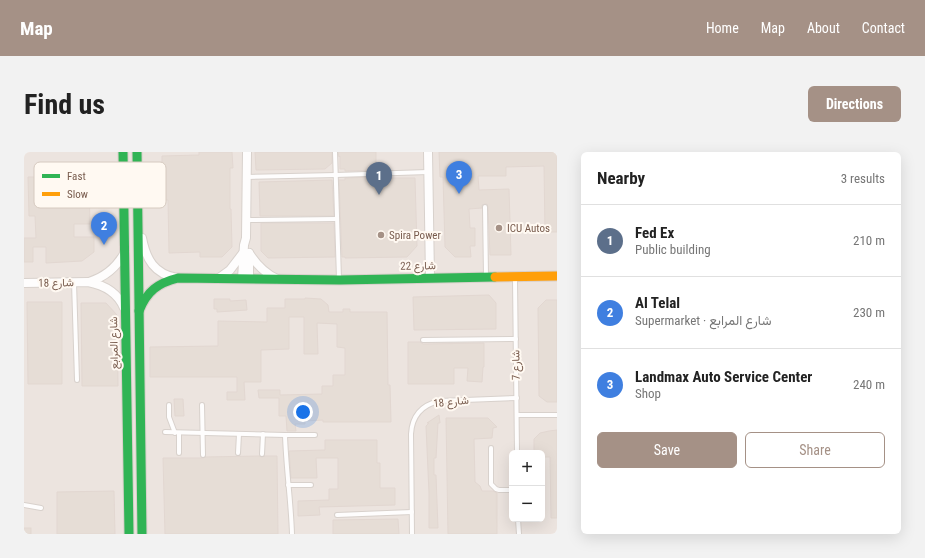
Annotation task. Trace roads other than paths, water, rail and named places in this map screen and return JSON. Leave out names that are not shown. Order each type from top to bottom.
[{"type":"main road","name":"شارع المرابع","points":[[123,152],[123,162]]},
{"type":"main road","points":[[137,152],[137,162]]},
{"type":"main road","name":"شارع المرابع","points":[[124,208],[129,534]]},
{"type":"main road","points":[[138,208],[142,534]]},
{"type":"main road","name":"شارع 22","points":[[139,311],[146,296],[154,288],[178,278],[340,280],[557,276]]},
{"type":"street","points":[[245,279],[247,152]]},
{"type":"street","points":[[428,152],[430,278]]},
{"type":"street","name":"شارع 22","points":[[138,217],[144,248],[149,261],[164,274],[178,278]]},
{"type":"street","name":"شارع 18","points":[[88,282],[97,280],[108,273],[118,263],[125,251]]},
{"type":"street","name":"شارع 22","points":[[246,253],[265,272],[280,280]]},
{"type":"street","points":[[219,278],[230,270],[246,253]]},
{"type":"street","name":"شارع 18","points":[[24,283],[95,283],[109,289],[120,299],[126,313]]},
{"type":"lane","points":[[335,152],[340,280]]},
{"type":"lane","points":[[246,177],[428,172]]},
{"type":"lane","points":[[485,207],[486,277]]},
{"type":"lane","points":[[246,220],[337,219]]},
{"type":"lane","name":"شارع 7","points":[[515,276],[518,450]]},
{"type":"lane","points":[[74,282],[77,380]]},
{"type":"lane","points":[[423,340],[516,339]]},
{"type":"lane","name":"شارع 18","points":[[412,534],[411,434],[412,422],[418,412],[428,405],[439,402],[517,398]]},
{"type":"lane","points":[[168,405],[169,417],[177,433],[179,453]]},
{"type":"lane","points":[[202,405],[203,455]]},
{"type":"lane","points":[[517,415],[557,415]]},
{"type":"lane","points":[[165,432],[315,435]]},
{"type":"lane","points":[[238,453],[239,434]]},
{"type":"lane","points":[[262,454],[263,434]]},
{"type":"lane","points":[[285,435],[292,534]]},
{"type":"lane","points":[[491,448],[493,487],[498,490],[509,490]]},
{"type":"lane","points":[[288,485],[311,485]]},
{"type":"lane","points":[[24,505],[41,508]]},
{"type":"lane","points":[[337,515],[412,512]]},
{"type":"lane","points":[[518,522],[519,534]]},
{"type":"place","name":"Landmax Auto Service Center","points":[[459,194]]},
{"type":"place","name":"Fed Ex","points":[[379,195]]},
{"type":"place","name":"ICU Autos","points":[[499,228]]},
{"type":"place","name":"Spira Power","points":[[381,235]]},
{"type":"place","name":"Al Telal","points":[[104,245]]}]
